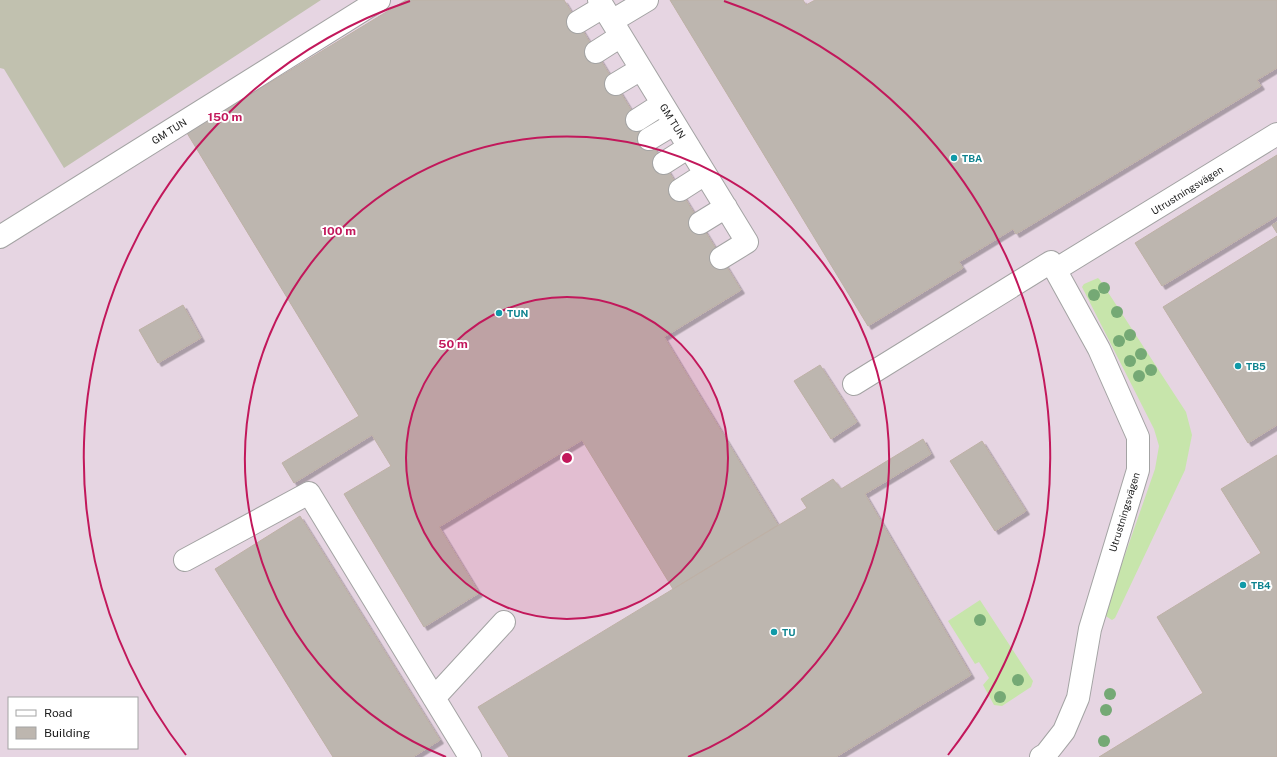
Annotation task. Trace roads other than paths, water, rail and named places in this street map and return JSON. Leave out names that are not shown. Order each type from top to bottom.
[{"type":"street","name":"GM TUN","points":[[0,237],[379,0]]},
{"type":"street","points":[[578,22],[608,16],[647,0]]},
{"type":"street","name":"GM TUN","points":[[608,16],[747,242],[721,258]]},
{"type":"street","points":[[596,52],[608,16]]},
{"type":"street","points":[[616,84],[641,69]]},
{"type":"street","points":[[637,120],[662,104]]},
{"type":"street","points":[[649,139],[674,124]]},
{"type":"street","name":"Utrustningsvägen","points":[[1046,756],[1064,731],[1078,698],[1090,629],[1138,470],[1138,437],[1099,349],[1053,266],[1277,134]]},
{"type":"street","points":[[664,163],[689,147]]},
{"type":"street","points":[[680,190],[705,174]]},
{"type":"street","points":[[700,223],[726,207]]},
{"type":"street","points":[[854,384],[1053,266]]},
{"type":"street","points":[[185,560],[309,493],[470,757]]},
{"type":"street","points":[[434,698],[504,622]]},
{"type":"place","name":"TBA","points":[[954,158]]},
{"type":"place","name":"TUN","points":[[499,313]]},
{"type":"place","name":"TB5","points":[[1238,366]]},
{"type":"place","name":"TB4","points":[[1243,585]]},
{"type":"place","name":"TU","points":[[774,632]]}]
